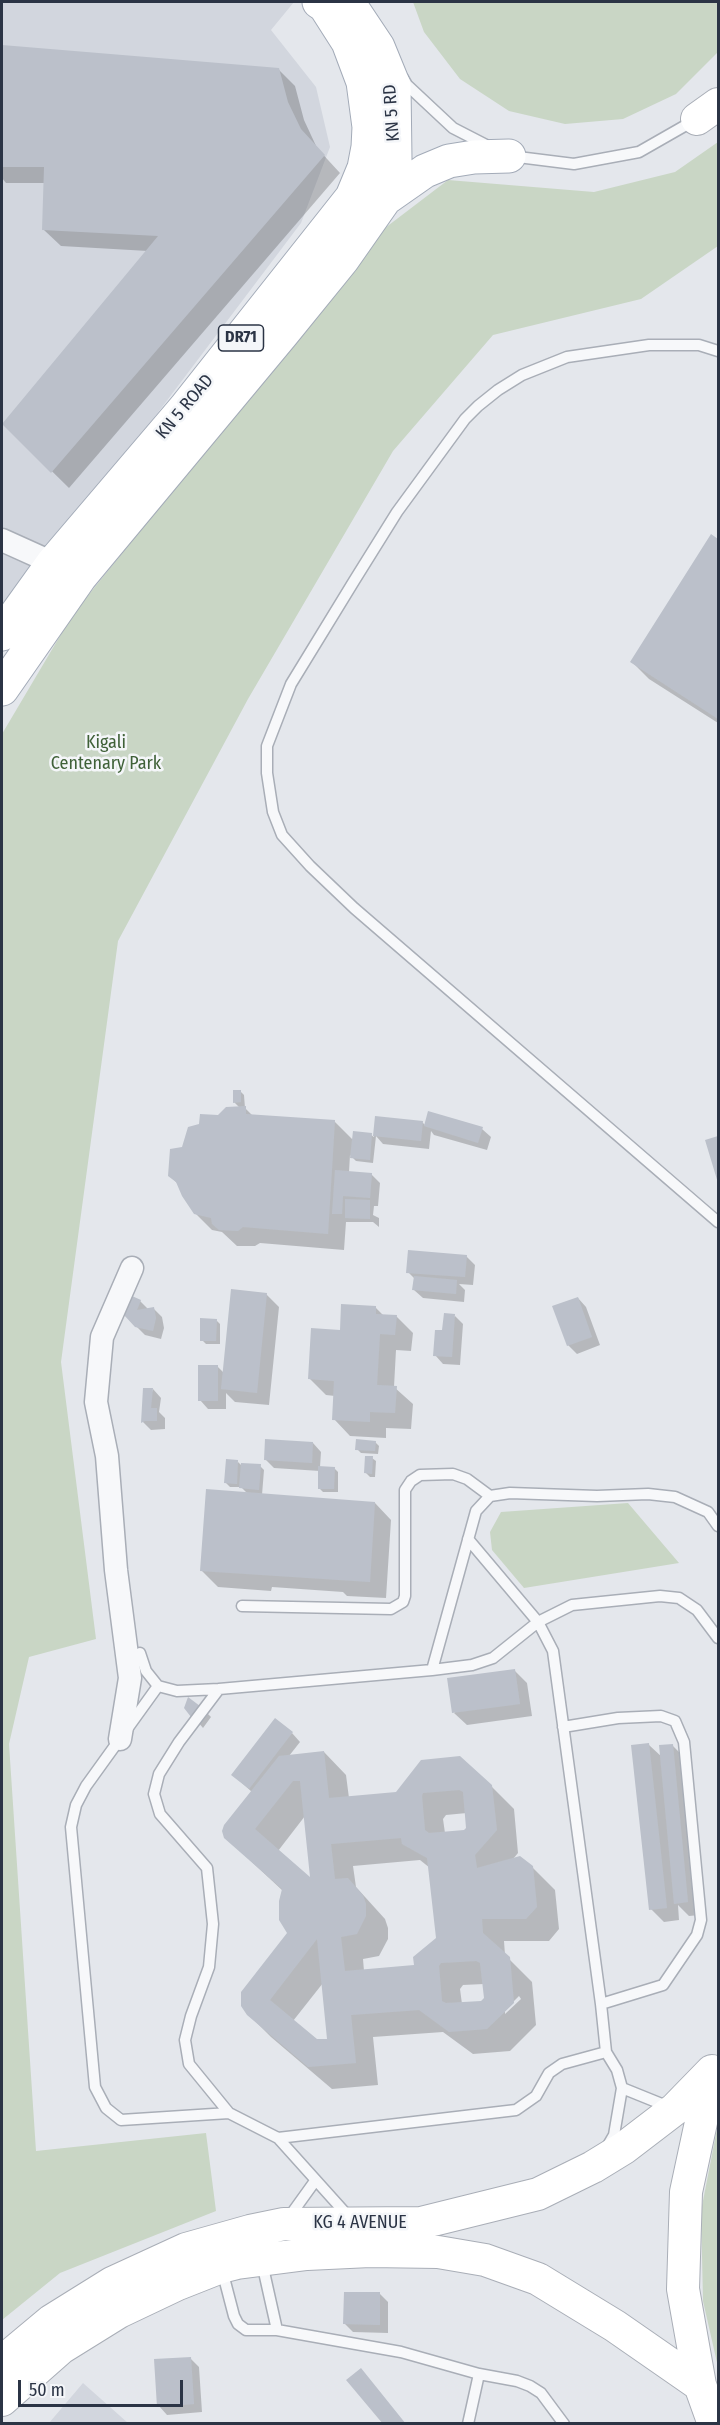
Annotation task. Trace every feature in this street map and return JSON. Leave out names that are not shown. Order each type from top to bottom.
[{"type":"main road","name":"KN 5 RD","points":[[331,3],[378,47],[394,86],[395,159],[392,179],[385,199]]},
{"type":"main road","name":"KN 5 ROAD","points":[[2,634],[53,563],[185,408],[352,197],[364,168],[369,127],[363,82],[331,3]]},
{"type":"main road","points":[[385,199],[425,171],[449,161],[509,156]]},
{"type":"main road","name":"KN 5 ROAD","points":[[2,689],[80,577],[283,333],[342,259],[385,199]]},
{"type":"main road","points":[[714,2424],[700,2385],[683,2289],[686,2192],[715,2065]]},
{"type":"main road","name":"KG 4 AVENUE","points":[[2,2362],[51,2321],[112,2283],[186,2249],[284,2224],[421,2223],[538,2194],[593,2167],[624,2148],[675,2109],[715,2065]]},
{"type":"main road","name":"KG 4 AVENUE","points":[[2,2400],[61,2348],[119,2312],[178,2284],[221,2267],[307,2254],[381,2251],[438,2252],[485,2260],[538,2279],[615,2326],[700,2385]]},
{"type":"street","points":[[2,540],[53,563]]},
{"type":"street","points":[[120,1739],[130,1678],[116,1570],[107,1456],[96,1402],[102,1337],[132,1268]]},
{"type":"lane","points":[[374,21],[376,30],[407,85],[453,128],[509,156],[574,164],[639,152],[708,111],[718,95]]},
{"type":"lane","points":[[718,351],[699,345],[649,345],[567,357],[522,375],[478,406],[465,419],[397,512],[291,684],[267,746],[267,773],[273,812],[282,835],[310,866],[354,908],[718,1222]]},
{"type":"lane","points":[[242,1606],[391,1609],[403,1602],[405,1596],[405,1490],[411,1481],[420,1475],[453,1474],[467,1479],[490,1496]]},
{"type":"lane","points":[[432,1670],[476,1511],[490,1496],[510,1493],[597,1496],[648,1494],[675,1497],[708,1512],[718,1526]]},
{"type":"lane","points":[[468,1539],[538,1622],[553,1651],[557,1669],[606,2052],[617,2070],[622,2088],[615,2135],[593,2167]]},
{"type":"lane","points":[[140,1653],[146,1671],[158,1686],[177,1690],[219,1689],[432,1670],[472,1665],[493,1658],[538,1622],[572,1605],[660,1596],[679,1598],[697,1610],[718,1638]]},
{"type":"lane","points":[[158,1686],[86,1786],[76,1804],[71,1827],[95,2087],[106,2108],[121,2120],[229,2112]]},
{"type":"lane","points":[[219,1689],[179,1742],[159,1774],[154,1794],[160,1814],[207,1868],[213,1924],[209,1967],[185,2040],[189,2064],[229,2112],[278,2138],[354,2222]]},
{"type":"lane","points":[[563,1727],[618,1718],[661,1716],[675,1720],[684,1742],[701,1920],[697,1935],[663,1985],[601,2004]]},
{"type":"lane","points":[[278,2138],[516,2110],[536,2096],[549,2073],[562,2064],[606,2052]]},
{"type":"lane","points":[[622,2088],[675,2109]]},
{"type":"lane","points":[[284,2224],[315,2181]]},
{"type":"lane","points":[[261,2260],[277,2330]]},
{"type":"lane","points":[[221,2267],[234,2316],[238,2324],[246,2330],[277,2330],[401,2352],[479,2374],[518,2381],[541,2393],[564,2424]]},
{"type":"lane","points":[[468,2424],[479,2374]]},
{"type":"shaded area","points":[[2,2],[294,2],[271,30],[316,87],[330,147],[301,223],[2,619]]},
{"type":"shaded area","points":[[83,2383],[128,2423],[49,2423]]},
{"type":"green space","points":[[413,2],[718,2],[718,52],[676,94],[623,119],[565,124],[509,111],[460,79],[424,32]]},
{"type":"green space","name":"Kigali Centenary Park","points":[[718,142],[718,246],[641,299],[493,335],[393,451],[248,699],[118,941],[61,1362],[96,1639],[29,1657],[9,1744],[36,2151],[206,2133],[216,2211],[60,2273],[2,2320],[2,734],[73,614],[385,228],[448,180],[594,192],[675,172]]},
{"type":"green space","points":[[628,1503],[679,1563],[524,1588],[492,1550],[490,1532],[501,1512]]},
{"type":"green space","points":[[718,2124],[718,2367],[703,2301],[701,2211]]},
{"type":"building","points":[[2,45],[279,68],[288,102],[301,129],[325,155],[51,473],[2,424],[158,236],[42,230],[44,167],[2,167]]},
{"type":"building","points":[[711,534],[718,539],[718,719],[630,662]]},
{"type":"building","points":[[233,1090],[241,1090],[241,1102],[233,1103]]},
{"type":"building","points":[[246,1106],[246,1114],[335,1120],[328,1234],[243,1227],[238,1231],[219,1230],[212,1224],[211,1218],[194,1214],[176,1182],[168,1176],[170,1149],[182,1147],[188,1127],[199,1124],[200,1114],[218,1115],[226,1107]]},
{"type":"building","points":[[428,1111],[483,1127],[478,1143],[424,1126]]},
{"type":"building","points":[[375,1116],[423,1121],[421,1141],[373,1136]]},
{"type":"building","points":[[353,1131],[372,1133],[370,1160],[350,1158]]},
{"type":"building","points":[[718,1136],[718,1183],[705,1140]]},
{"type":"building","points":[[335,1170],[372,1173],[370,1198],[343,1196],[342,1214],[332,1214]]},
{"type":"building","points":[[345,1199],[370,1200],[370,1219],[345,1218]]},
{"type":"building","points":[[408,1250],[467,1255],[465,1277],[406,1273]]},
{"type":"building","points":[[414,1276],[457,1280],[456,1294],[412,1290]]},
{"type":"building","points":[[231,1289],[267,1293],[257,1393],[221,1389]]},
{"type":"building","points":[[132,1296],[141,1300],[137,1310],[154,1307],[156,1318],[153,1331],[135,1327],[124,1315]]},
{"type":"building","points":[[578,1297],[592,1337],[567,1346],[552,1306]]},
{"type":"building","points":[[341,1304],[376,1306],[376,1314],[397,1315],[395,1335],[380,1334],[377,1385],[397,1386],[395,1413],[370,1412],[370,1422],[332,1420],[334,1381],[308,1379],[311,1328],[340,1330]]},
{"type":"building","points":[[444,1313],[455,1314],[452,1357],[433,1356],[435,1330],[442,1330]]},
{"type":"building","points":[[200,1318],[217,1319],[216,1341],[200,1341]]},
{"type":"building","points":[[198,1365],[218,1365],[218,1401],[198,1401]]},
{"type":"building","points":[[143,1388],[153,1388],[151,1408],[157,1408],[157,1421],[141,1423]]},
{"type":"building","points":[[265,1439],[313,1442],[312,1463],[264,1460]]},
{"type":"building","points":[[356,1439],[376,1441],[375,1451],[355,1450]]},
{"type":"building","points":[[365,1456],[373,1456],[372,1474],[364,1473]]},
{"type":"building","points":[[226,1459],[238,1460],[237,1484],[224,1483]]},
{"type":"building","points":[[241,1463],[261,1464],[259,1490],[239,1488]]},
{"type":"building","points":[[318,1466],[335,1467],[334,1489],[318,1489]]},
{"type":"building","points":[[206,1489],[375,1502],[370,1582],[200,1571]]},
{"type":"building","points":[[515,1669],[520,1704],[452,1713],[447,1678]]},
{"type":"building","points":[[188,1697],[208,1712],[198,1726],[184,1708]]},
{"type":"building","points":[[275,1718],[293,1732],[249,1789],[231,1775]]},
{"type":"building","points":[[649,1743],[667,1908],[649,1910],[631,1745]]},
{"type":"building","points":[[673,1744],[688,1902],[674,1904],[659,1745]]},
{"type":"building","points":[[324,1751],[329,1798],[396,1792],[421,1760],[460,1756],[492,1785],[497,1830],[475,1855],[477,1868],[520,1856],[533,1866],[537,1907],[526,1919],[482,1919],[483,1933],[510,1957],[514,2003],[487,2029],[449,2032],[419,2010],[351,2015],[356,2063],[308,2067],[247,2015],[241,2006],[241,1992],[287,1933],[279,1920],[279,1901],[282,1889],[224,1838],[222,1831],[224,1825],[279,1756]],"holes":[[[293,1781],[300,1781],[310,1877],[255,1829]],[[459,1790],[463,1792],[466,1828],[429,1833],[425,1830],[423,1793]],[[401,1838],[402,1844],[427,1858],[436,1938],[413,1957],[414,1965],[345,1971],[341,1937],[357,1934],[366,1916],[366,1904],[363,1895],[348,1878],[335,1879],[331,1844]],[[317,1939],[327,2039],[317,2039],[270,2000]],[[476,1961],[480,1963],[484,1998],[481,2001],[446,2003],[442,2001],[439,1966],[441,1963]]]},
{"type":"building","points":[[344,2292],[380,2292],[380,2325],[343,2324]]},
{"type":"building","points":[[191,2357],[194,2404],[157,2407],[154,2359]]},
{"type":"building","points":[[361,2368],[406,2424],[383,2424],[346,2380]]}]
